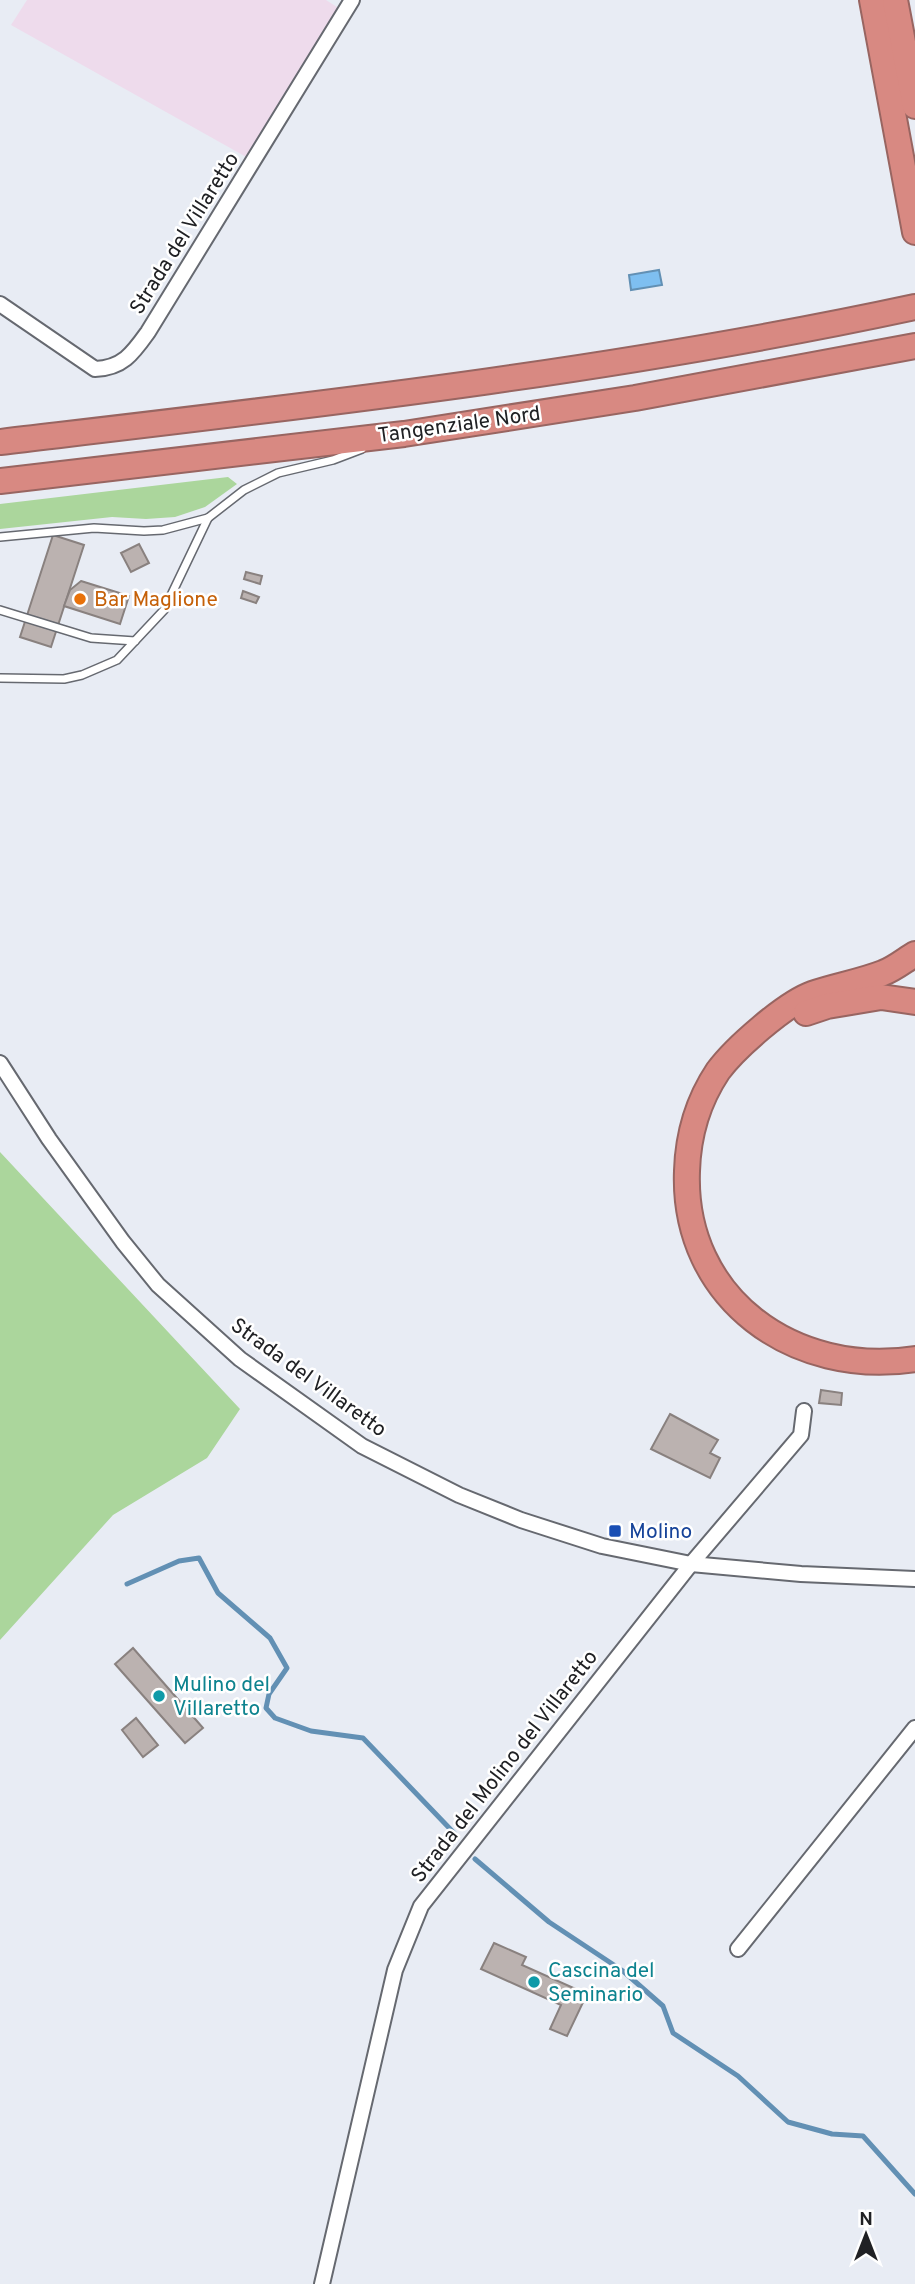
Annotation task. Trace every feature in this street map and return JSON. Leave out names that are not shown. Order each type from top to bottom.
[{"type":"highway","points":[[872,0],[915,232]]},
{"type":"highway","points":[[895,0],[915,106]]},
{"type":"highway","name":"Tangenziale Nord","points":[[0,442],[459,386],[711,346],[915,307]]},
{"type":"highway","name":"Tangenziale Nord","points":[[0,481],[404,433],[635,398],[915,346]]},
{"type":"highway","points":[[915,954],[886,973],[809,995],[752,1034],[719,1070],[701,1103],[688,1143],[687,1185],[692,1223],[703,1254],[718,1282],[760,1326],[807,1350],[837,1359],[857,1362],[915,1359]]},
{"type":"highway","points":[[738,1051],[800,1015],[827,1006],[881,998],[915,1002]]},
{"type":"street","name":"Strada del Villaretto","points":[[0,304],[95,369],[110,368],[131,355],[148,332],[352,0]]},
{"type":"street","name":"Strada del Villaretto","points":[[0,1063],[49,1139],[158,1284],[240,1359],[362,1446],[459,1496],[521,1520],[602,1546],[691,1564],[801,1574],[915,1579]]},
{"type":"street","name":"Strada del Molino del Villaretto","points":[[322,2284],[395,1970],[421,1906],[691,1564],[801,1435],[804,1411]]},
{"type":"street","points":[[738,1949],[915,1728]]},
{"type":"lane","points":[[0,537],[94,528],[163,530],[208,517],[258,481],[278,473],[333,460],[404,433]]},
{"type":"lane","points":[[0,678],[64,679],[82,676],[117,660],[164,610],[208,517]]},
{"type":"lane","points":[[0,610],[90,638],[135,641]]},
{"type":"shaded area","points":[[27,0],[326,0],[340,9],[248,158],[11,25]]},
{"type":"green space","points":[[228,477],[237,484],[205,507],[175,517],[112,517],[0,529],[0,504]]},
{"type":"green space","points":[[0,1152],[240,1409],[207,1458],[113,1515],[0,1640]]},
{"type":"water","points":[[659,270],[662,285],[631,290],[629,275]]},
{"type":"building","points":[[53,535],[84,545],[51,647],[20,637]]},
{"type":"building","points":[[139,544],[149,563],[131,572],[121,553]]},
{"type":"building","points":[[246,572],[262,576],[260,584],[244,579]]},
{"type":"building","points":[[81,581],[129,596],[120,624],[64,606],[70,590]]},
{"type":"building","points":[[243,591],[259,597],[256,603],[241,598]]},
{"type":"building","points":[[821,1390],[842,1393],[841,1405],[819,1403]]},
{"type":"building","points":[[670,1414],[718,1440],[710,1453],[720,1458],[710,1478],[651,1449]]},
{"type":"building","name":"Mulino del Villaretto","points":[[133,1648],[203,1728],[185,1743],[115,1664]]},
{"type":"building","points":[[136,1718],[158,1745],[143,1757],[122,1730]]},
{"type":"building","name":"Cascina del Seminario","points":[[494,1943],[526,1957],[522,1965],[587,1994],[567,2036],[550,2029],[561,2005],[481,1969]]},
{"type":"waterway","points":[[127,1584],[179,1561],[199,1558],[218,1593],[270,1638],[287,1668],[269,1694],[266,1708],[275,1718],[311,1731],[363,1738],[455,1834]]},
{"type":"waterway","points":[[475,1859],[549,1922],[623,1971],[663,2006],[673,2033],[738,2076],[788,2122],[832,2134],[863,2136],[915,2194]]},
{"type":"place","name":"Bar Maglione","points":[[80,599]]},
{"type":"place","name":"Molino","points":[[615,1531]]},
{"type":"place","name":"Mulino del Villaretto","points":[[159,1696]]},
{"type":"place","name":"Cascina del Seminario","points":[[534,1982]]}]
